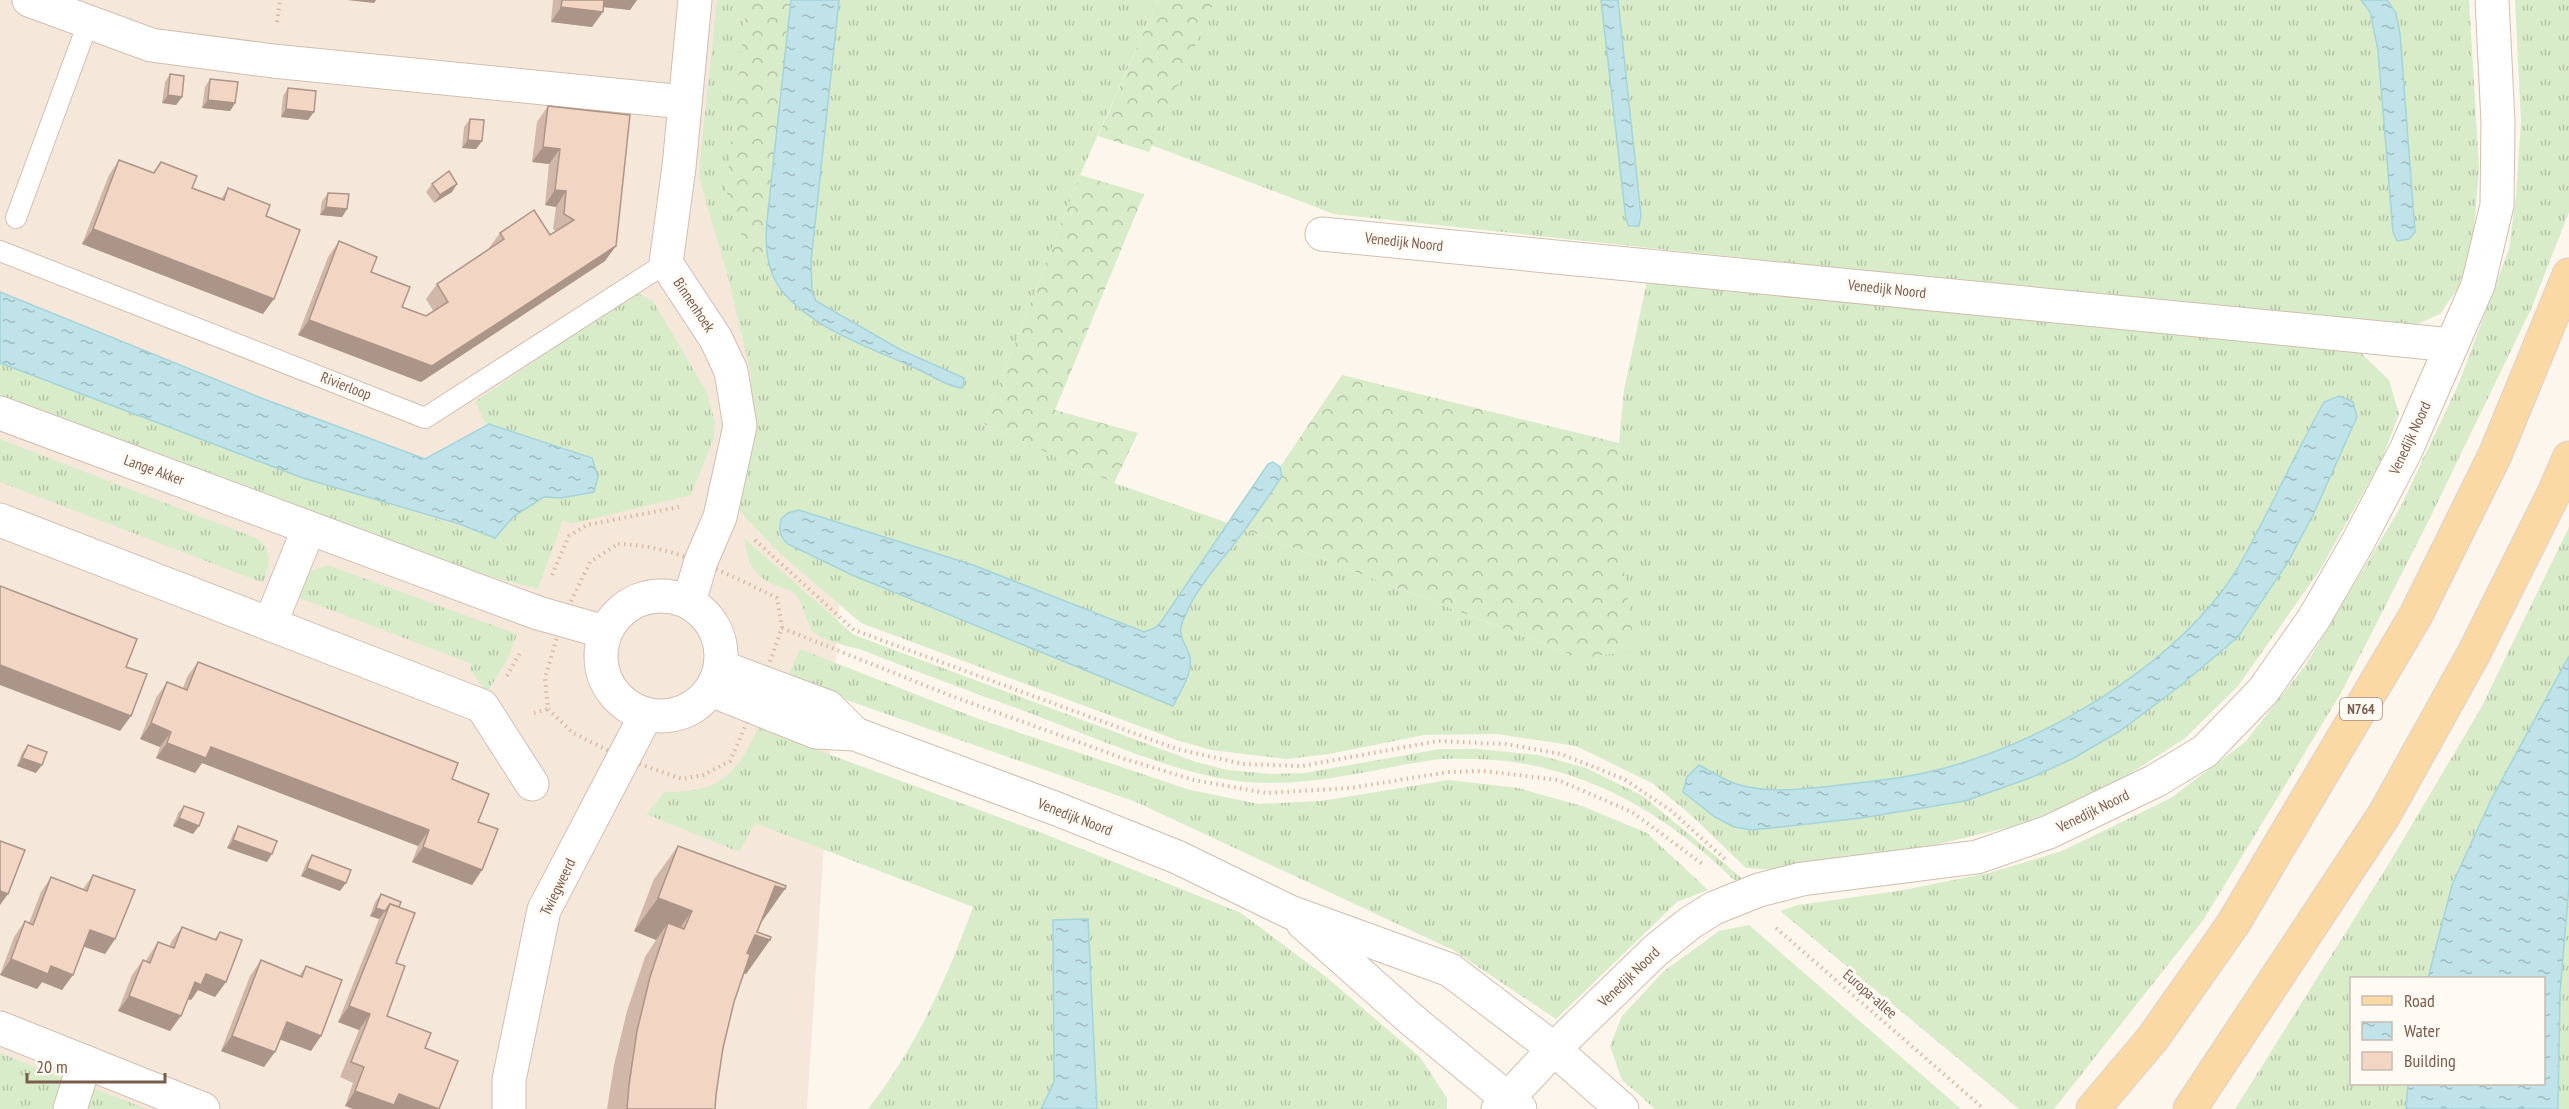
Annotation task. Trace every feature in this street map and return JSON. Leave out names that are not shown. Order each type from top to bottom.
[{"type":"main road","name":"N764","points":[[2092,1109],[2153,1038],[2233,924],[2416,615],[2495,455],[2569,275]]},
{"type":"main road","points":[[2195,1105],[2384,815],[2474,653],[2555,491],[2569,458]]},
{"type":"street","points":[[29,0],[151,45],[273,61],[684,102]]},
{"type":"street","name":"Binnenhoek","points":[[689,602],[701,561],[720,517],[740,426],[731,371],[716,339],[666,263],[679,167],[695,0]]},
{"type":"street","name":"Venedijk Noord","points":[[1290,912],[1508,1105],[1554,1049],[1656,950],[1690,923],[1714,908],[1750,894],[1802,879],[1977,857],[2049,832],[2155,781],[2205,751],[2263,691],[2313,620],[2358,542],[2406,450],[2478,285],[2497,205],[2498,122],[2492,0]]},
{"type":"street","name":"Venedijk Noord","points":[[1322,234],[2452,345]]},
{"type":"street","name":"Lange Akker","points":[[0,413],[550,616],[605,632]]},
{"type":"street","points":[[0,520],[482,706],[532,784]]},
{"type":"street","points":[[270,624],[309,528]]},
{"type":"street","points":[[657,595],[689,602],[704,614],[716,630],[722,648],[716,679],[699,705],[682,714],[664,717],[646,715],[627,707],[612,692],[603,674],[600,653],[605,632],[625,607],[640,599],[657,595]]},
{"type":"street","name":"Venedijk Noord","points":[[716,679],[758,694],[816,732],[855,734],[1177,857],[1290,912],[1450,970],[1554,1049],[1622,1109]]},
{"type":"street","name":"Twiegweerd","points":[[509,1109],[509,1080],[544,910],[646,715]]},
{"type":"street","points":[[0,1028],[203,1109]]},
{"type":"street","points":[[70,1109],[85,1062]]},
{"type":"lane","points":[[16,218],[88,22]]},
{"type":"lane","name":"Rivierloop","points":[[0,251],[425,418],[666,263]]},
{"type":"path","points":[[482,706],[496,694],[507,676],[550,616],[590,562],[618,544],[638,544],[701,561],[777,598],[782,628],[758,694],[730,760],[703,775],[682,779],[625,759],[573,733],[548,709],[545,678],[550,616],[569,536],[587,525],[674,507],[692,507],[736,523],[854,630],[1177,749],[1243,764],[1302,766],[1438,741],[1506,744],[1561,754],[1624,779],[1670,810],[1750,894]]},
{"type":"path","points":[[782,628],[971,703],[1125,759],[1194,780],[1266,793],[1350,788],[1448,772],[1484,771],[1558,780],[1632,812],[1718,875],[1750,894]]},
{"type":"path","name":"Europa-allee","points":[[1750,894],[1984,1109]]},
{"type":"shaded area","points":[[0,0],[878,0],[807,1109],[0,1109]]},
{"type":"green space","points":[[717,0],[747,0],[726,189],[748,250],[782,291],[803,310],[829,328],[958,388],[964,378],[901,350],[816,301],[812,292],[811,262],[839,0],[1158,0],[1080,175],[984,424],[1114,483],[1228,523],[1161,622],[1155,628],[1144,632],[973,565],[799,510],[788,544],[852,575],[1173,705],[1188,653],[1180,634],[1182,620],[1197,593],[1244,529],[1580,658],[1621,550],[1616,479],[1624,390],[1647,281],[2359,351],[2389,380],[2399,414],[2382,459],[2320,570],[2238,686],[2184,739],[2109,787],[2023,824],[1918,849],[1773,870],[1746,868],[1692,816],[1652,783],[1576,746],[1497,734],[1424,735],[1329,754],[1286,759],[1211,750],[1177,740],[861,623],[775,549],[740,511],[751,440],[751,374],[727,273],[699,171]],"holes":[[[2324,402],[2288,562],[2238,637],[2181,685],[2120,731],[2072,759],[2030,778],[1965,801],[1792,826],[1699,766],[1731,782],[1764,789],[1807,789],[1875,781],[1952,766],[2027,738],[2065,719],[2136,674],[2168,648],[2223,590],[2247,552]]]},
{"type":"green space","points":[[747,0],[791,0],[767,221],[770,270],[782,291],[748,250],[734,219],[726,189]]},
{"type":"green space","points":[[1158,0],[1215,0],[1149,152],[1098,136]]},
{"type":"green space","points":[[1215,0],[1601,0],[1626,220],[1629,226],[1639,226],[1641,216],[1618,0],[2361,0],[2370,12],[2378,50],[2393,232],[2397,241],[2409,239],[2415,232],[2400,33],[2396,13],[2387,0],[2469,0],[2479,168],[2474,231],[2461,284],[2440,314],[2413,326],[2238,311],[1334,214],[1151,145]]},
{"type":"green space","points":[[2515,0],[2569,0],[2569,212],[2531,309],[2428,522],[2341,693],[2204,919],[2054,1109],[2019,1109],[1780,911],[1798,905],[1898,891],[1989,873],[2062,851],[2171,798],[2245,742],[2305,666],[2399,510],[2459,383],[2509,249],[2516,195],[2521,121]]},
{"type":"green space","points":[[1080,175],[1144,194],[1055,410],[1138,433],[1114,483],[984,424]]},
{"type":"green space","points":[[635,292],[653,301],[706,391],[715,422],[714,438],[691,495],[571,524],[563,520],[538,589],[405,554],[0,399],[0,363],[303,478],[495,537],[516,515],[532,504],[550,498],[561,498],[592,458],[485,423],[475,402]]},
{"type":"green space","points":[[1342,375],[1619,443],[1619,521],[1635,651],[1580,658],[1244,529],[1282,476],[1280,467]]},
{"type":"green space","points":[[0,439],[256,538],[266,547],[268,553],[267,570],[263,583],[0,482]]},
{"type":"green space","points":[[2569,527],[2569,656],[2491,800],[2452,885],[2428,977],[2350,977],[2350,1085],[2408,1085],[2406,1109],[2235,1109],[2391,860],[2481,708]]},
{"type":"green space","points":[[744,538],[854,635],[1196,762],[1228,770],[1270,774],[1304,773],[1440,749],[1477,749],[1539,755],[1586,768],[1643,796],[1743,879],[1734,880],[1677,832],[1647,811],[1583,780],[1548,769],[1512,762],[1442,759],[1326,779],[1273,783],[1219,778],[1156,761],[862,650],[825,639],[809,625],[801,602],[796,595],[767,581],[756,572],[747,554]]},
{"type":"green space","points":[[327,565],[517,634],[509,656],[487,693],[470,670],[472,664],[297,597],[310,572]]},
{"type":"green space","points":[[800,649],[979,719],[1190,790],[1259,804],[1321,801],[1449,780],[1518,788],[1582,806],[1647,833],[1708,890],[1677,902],[1556,1019],[1453,950],[1136,802],[787,679]]},
{"type":"green space","points":[[758,728],[1042,833],[1241,913],[1325,976],[1420,1057],[1447,1098],[1447,1109],[1097,1109],[1088,919],[1053,921],[1054,1082],[1041,1109],[868,1109],[901,1062],[928,1013],[941,987],[973,907],[755,823],[739,852],[646,814],[665,792],[700,789],[724,778],[742,758]]},
{"type":"green space","points":[[2569,886],[2569,1109],[2558,1109],[2560,993]]},
{"type":"green space","points":[[1749,925],[1961,1109],[1655,1109],[1622,1080],[1610,1046],[1622,1016],[1664,971],[1719,931]]},
{"type":"green space","points":[[0,1053],[66,1079],[54,1109],[0,1109]]},
{"type":"green space","points":[[95,1089],[147,1109],[87,1109]]},
{"type":"water","points":[[791,0],[839,0],[811,262],[812,292],[816,301],[901,350],[964,378],[963,388],[946,383],[845,337],[810,317],[782,291],[773,275],[766,239],[767,221]]},
{"type":"water","points":[[1601,0],[1618,0],[1641,216],[1639,226],[1629,226],[1626,220]]},
{"type":"water","points":[[2361,0],[2387,0],[2396,13],[2400,33],[2415,232],[2409,239],[2397,241],[2393,232],[2378,50],[2370,12]]},
{"type":"water","points":[[0,292],[264,399],[425,459],[489,424],[592,458],[598,477],[594,492],[561,498],[544,497],[514,516],[495,538],[459,524],[303,478],[0,363]]},
{"type":"water","points":[[2339,396],[2353,402],[2357,417],[2314,513],[2288,562],[2238,637],[2181,685],[2120,731],[2072,759],[2030,778],[1965,801],[1861,818],[1752,830],[1734,827],[1715,817],[1683,792],[1687,777],[1699,765],[1736,784],[1778,790],[1849,784],[1927,772],[1952,766],[2027,738],[2101,698],[2168,648],[2223,590],[2247,552],[2324,402]]},
{"type":"water","points":[[1273,462],[1280,467],[1282,476],[1201,587],[1182,622],[1181,636],[1189,654],[1190,667],[1186,681],[1173,706],[852,575],[788,544],[780,533],[781,519],[788,513],[799,510],[973,565],[1144,632],[1155,628],[1161,622],[1268,464]]},
{"type":"water","points":[[2569,656],[2569,886],[2560,993],[2558,1109],[2406,1109],[2408,1085],[2545,1085],[2545,977],[2428,977],[2452,885],[2491,800]]},
{"type":"water","points":[[1088,919],[1097,1109],[1041,1109],[1054,1082],[1053,920]]},
{"type":"building","points":[[562,0],[604,0],[603,12],[561,7]]},
{"type":"building","points":[[170,74],[184,76],[182,97],[168,95]]},
{"type":"building","points":[[210,79],[238,82],[235,103],[208,100]]},
{"type":"building","points":[[288,88],[316,91],[314,112],[286,109]]},
{"type":"building","points":[[548,106],[630,115],[616,246],[432,366],[309,320],[339,241],[377,257],[371,272],[410,287],[402,307],[426,316],[448,302],[437,284],[504,239],[500,233],[534,210],[550,235],[574,220],[564,214],[566,191],[555,190],[560,149],[543,147]]},
{"type":"building","points":[[470,119],[484,120],[482,141],[468,140]]},
{"type":"building","points":[[119,160],[154,173],[161,162],[197,176],[192,188],[224,200],[228,188],[270,205],[266,216],[300,230],[274,299],[93,229]]},
{"type":"building","points":[[449,171],[457,184],[440,195],[432,184]]},
{"type":"building","points":[[328,193],[349,194],[347,209],[326,207]]},
{"type":"building","points":[[0,586],[137,639],[126,667],[147,674],[131,716],[0,665]]},
{"type":"building","points":[[198,662],[458,763],[452,779],[489,794],[478,822],[498,829],[482,870],[423,847],[429,830],[211,747],[206,758],[167,743],[171,732],[151,723],[167,682],[187,690]]},
{"type":"building","points":[[28,745],[47,752],[42,765],[22,758]]},
{"type":"building","points":[[184,806],[204,813],[199,826],[179,818]]},
{"type":"building","points":[[238,826],[277,841],[272,854],[233,840]]},
{"type":"building","points":[[0,841],[25,850],[8,894],[0,891]]},
{"type":"building","points":[[678,846],[786,886],[785,889],[775,886],[757,932],[771,937],[770,940],[755,935],[747,953],[750,955],[734,1002],[723,1048],[715,1109],[627,1109],[637,1031],[650,977],[668,923],[684,929],[692,911],[658,898]]},
{"type":"building","points":[[312,855],[351,870],[346,883],[307,868]]},
{"type":"building","points":[[93,875],[135,890],[115,939],[90,930],[73,975],[51,966],[48,974],[11,959],[25,921],[33,925],[51,877],[87,891]]},
{"type":"building","points":[[381,894],[401,902],[399,907],[390,904],[385,911],[376,908]]},
{"type":"building","points":[[390,904],[415,913],[396,963],[405,966],[387,1016],[431,1033],[425,1048],[458,1061],[439,1109],[399,1094],[394,1105],[355,1091],[364,1067],[351,1062],[370,1014],[349,1006]]},
{"type":"building","points":[[182,927],[216,940],[220,932],[242,940],[226,982],[206,974],[201,985],[195,982],[181,1016],[129,996],[143,960],[150,963],[158,942],[174,948]]},
{"type":"building","points":[[261,960],[302,977],[306,966],[342,980],[321,1036],[287,1022],[275,1052],[232,1036]]}]
